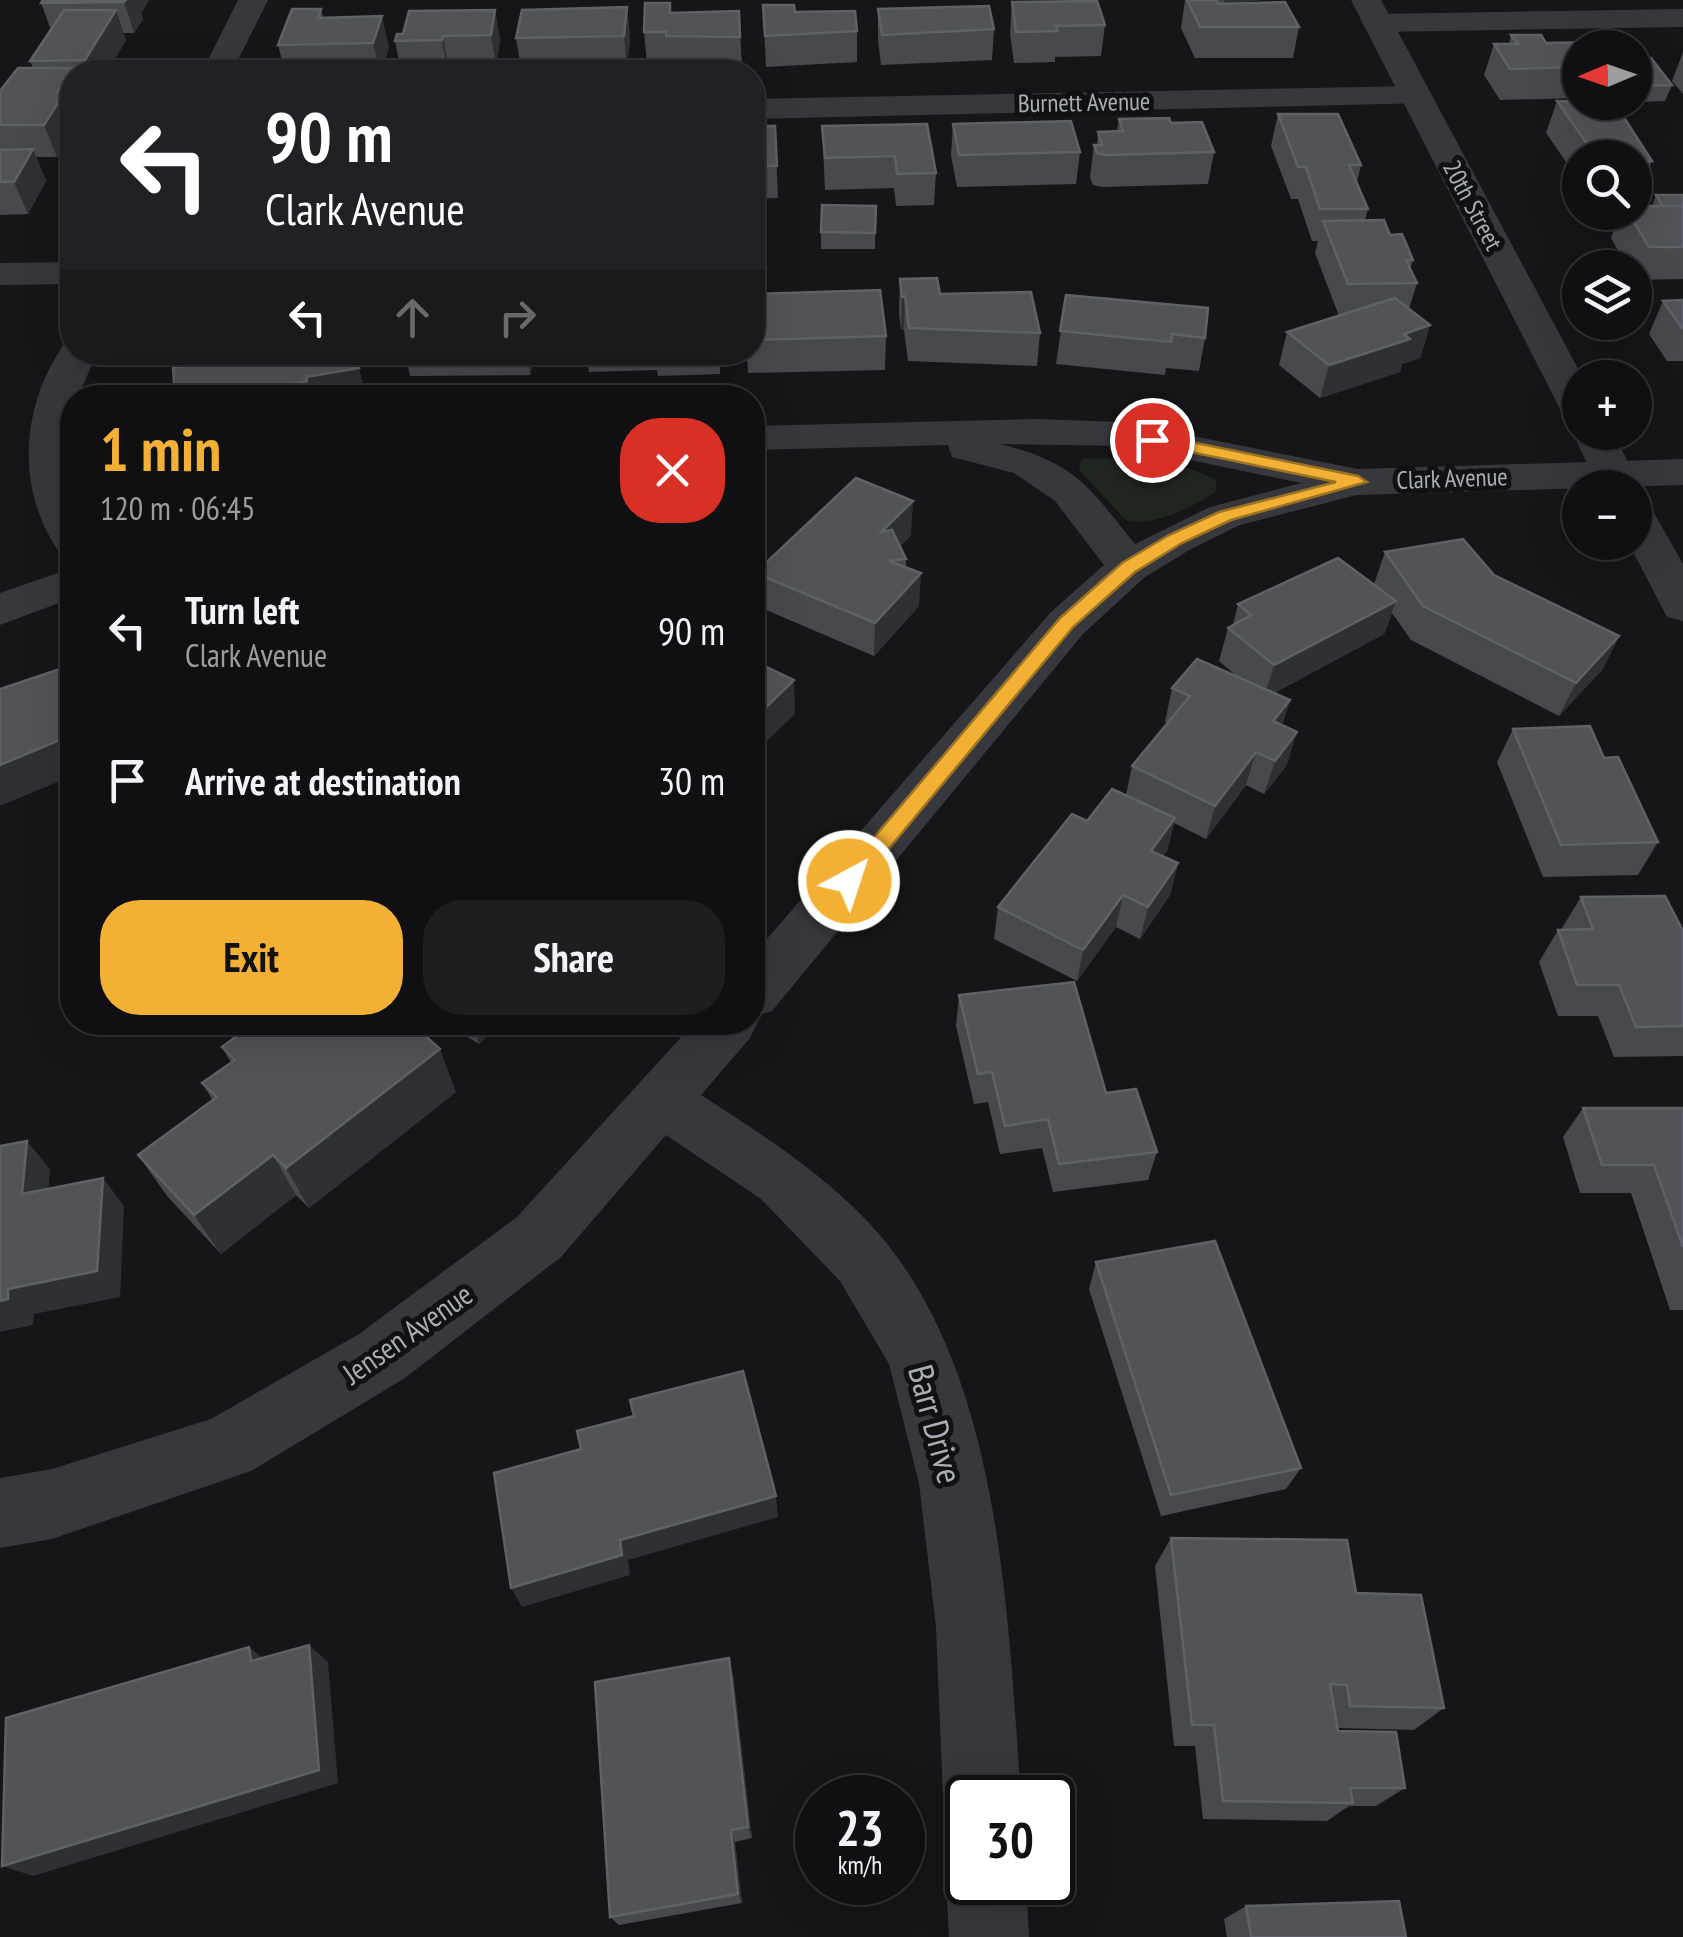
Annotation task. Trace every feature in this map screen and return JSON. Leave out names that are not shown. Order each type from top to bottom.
[{"type":"street","points":[[222,60],[253,0]]},
{"type":"street","points":[[1371,11],[1683,18]]},
{"type":"street","name":"20th Street","points":[[1371,11],[1562,375]]},
{"type":"street","name":"Burnett Avenue","points":[[765,109],[1416,96]]},
{"type":"street","points":[[0,274],[60,273]]},
{"type":"street","points":[[60,388],[44,444],[60,511]]},
{"type":"street","name":"Clark Avenue","points":[[865,434],[963,447],[1029,464],[1070,492],[1129,568]]},
{"type":"street","name":"Clark Avenue","points":[[765,438],[1122,434],[1358,482],[1562,480]]},
{"type":"street","name":"Clark Avenue","points":[[1652,476],[1683,472]]},
{"type":"street","points":[[765,980],[1067,623],[1129,568],[1176,539],[1225,516],[1358,482]]},
{"type":"street","points":[[1652,547],[1683,606]]},
{"type":"street","points":[[0,610],[60,587]]},
{"type":"street","name":"Jensen Avenue","points":[[0,1513],[52,1504],[228,1447],[382,1356],[539,1237],[719,1035]]},
{"type":"street","name":"Barr Drive","points":[[662,1102],[782,1180],[862,1261],[918,1354],[954,1482],[972,1627],[981,1775]]},
{"type":"street","points":[[987,1905],[989,1937]]},
{"type":"shaded area","points":[[1084,458],[1152,461],[1186,468],[1216,481],[1217,490],[1173,514],[1148,521],[1126,520],[1080,471],[1079,463]]},
{"type":"building","points":[[43,0],[126,0],[41,3]]},
{"type":"building","points":[[1187,0],[1216,0],[1218,4],[1285,2],[1299,27],[1200,27]]},
{"type":"building","points":[[1097,1],[1105,25],[1016,32],[1012,2]]},
{"type":"building","points":[[645,3],[670,3],[670,13],[739,11],[740,37],[644,32]]},
{"type":"building","points":[[763,5],[794,5],[795,12],[855,11],[857,31],[765,36]]},
{"type":"building","points":[[989,6],[994,29],[882,35],[878,9]]},
{"type":"building","points":[[627,7],[624,36],[516,38],[522,10]]},
{"type":"building","points":[[292,9],[321,9],[318,18],[382,16],[373,43],[278,45]]},
{"type":"building","points":[[64,10],[116,10],[85,60],[30,61]]},
{"type":"building","points":[[495,10],[491,35],[395,41],[397,34],[403,34],[409,11]]},
{"type":"building","points":[[1511,35],[1541,35],[1546,43],[1562,43],[1562,68],[1510,69],[1494,44],[1518,44]]},
{"type":"building","points":[[1652,59],[1672,85],[1652,86]]},
{"type":"building","points":[[18,68],[60,68],[60,100],[44,125],[0,125],[0,91]]},
{"type":"building","points":[[1278,114],[1338,114],[1361,165],[1349,165],[1368,209],[1320,209],[1306,167],[1298,167]]},
{"type":"building","points":[[1169,118],[1171,123],[1202,122],[1214,152],[1097,153],[1094,145],[1102,145],[1098,132],[1123,131],[1119,119]]},
{"type":"building","points":[[1570,120],[1626,120],[1638,140],[1584,140]]},
{"type":"building","points":[[1071,121],[1080,152],[959,155],[953,124]]},
{"type":"building","points":[[927,124],[936,173],[897,174],[895,156],[825,158],[822,126]]},
{"type":"building","points":[[765,126],[775,126],[777,166],[765,166]]},
{"type":"building","points":[[33,149],[14,182],[0,182],[0,150]]},
{"type":"building","points":[[1656,195],[1683,195],[1683,206],[1663,206]]},
{"type":"building","points":[[822,205],[876,206],[875,233],[821,232]]},
{"type":"building","points":[[1652,206],[1683,206],[1683,247],[1649,247],[1639,230],[1652,230]]},
{"type":"building","points":[[1384,220],[1390,235],[1402,234],[1413,260],[1406,260],[1417,283],[1348,284],[1323,221]]},
{"type":"building","points":[[937,278],[940,294],[1031,292],[1040,333],[909,328],[900,279]]},
{"type":"building","points":[[880,290],[886,336],[765,340],[765,294]]},
{"type":"building","points":[[1066,295],[1208,308],[1205,338],[1172,334],[1171,342],[1060,331]]},
{"type":"building","points":[[1395,298],[1430,325],[1404,334],[1410,339],[1329,365],[1287,332]]},
{"type":"building","points":[[1683,300],[1683,328],[1682,328],[1663,301]]},
{"type":"building","points":[[173,368],[359,368],[306,377],[307,381],[287,385],[174,385]]},
{"type":"building","points":[[856,478],[913,501],[881,532],[892,530],[906,559],[889,561],[921,573],[875,623],[765,577],[765,564]]},
{"type":"building","points":[[1463,539],[1494,575],[1619,636],[1576,683],[1423,606],[1385,552]]},
{"type":"building","points":[[1338,558],[1396,601],[1274,665],[1228,628],[1251,615],[1238,604]]},
{"type":"building","points":[[1197,659],[1290,700],[1273,721],[1297,732],[1275,761],[1256,752],[1215,806],[1132,766],[1190,696],[1172,688]]},
{"type":"building","points":[[765,666],[794,680],[765,708]]},
{"type":"building","points":[[60,669],[60,740],[0,765],[0,689]]},
{"type":"building","points":[[1590,726],[1604,758],[1618,757],[1658,842],[1561,845],[1513,729]]},
{"type":"building","points":[[1112,789],[1175,818],[1151,851],[1178,863],[1148,907],[1123,895],[1083,950],[998,907],[1072,814],[1087,821]]},
{"type":"building","points":[[1665,896],[1683,931],[1683,1026],[1636,1027],[1619,985],[1577,985],[1558,930],[1593,929],[1581,897]]},
{"type":"building","points":[[1074,982],[1106,1093],[1136,1089],[1157,1152],[1059,1164],[1048,1119],[1005,1126],[992,1072],[978,1074],[959,995]]},
{"type":"building","points":[[238,1035],[424,1035],[440,1049],[286,1168],[273,1155],[194,1215],[138,1155],[217,1097],[202,1083],[235,1060],[222,1047]]},
{"type":"building","points":[[1583,1108],[1683,1108],[1683,1247],[1654,1165],[1602,1165]]},
{"type":"building","points":[[27,1141],[22,1194],[103,1178],[97,1271],[8,1289],[8,1299],[0,1301],[0,1146]]},
{"type":"building","points":[[1215,1241],[1301,1468],[1171,1495],[1096,1262]]},
{"type":"building","points":[[743,1371],[776,1496],[620,1540],[622,1555],[511,1588],[494,1473],[581,1449],[577,1431],[634,1416],[630,1400]]},
{"type":"building","points":[[1171,1538],[1347,1540],[1356,1593],[1421,1595],[1444,1708],[1350,1706],[1347,1685],[1330,1684],[1338,1731],[1396,1732],[1405,1788],[1350,1788],[1353,1803],[1223,1801],[1214,1725],[1192,1725]]},
{"type":"building","points":[[309,1645],[319,1770],[2,1866],[6,1718],[249,1647],[251,1661]]},
{"type":"building","points":[[729,1658],[748,1827],[731,1830],[738,1894],[610,1917],[595,1682]]},
{"type":"building","points":[[1399,1901],[1406,1937],[1251,1937],[1246,1906]]},
{"type":"route","points":[[849,881],[1067,623],[1129,568],[1176,539],[1225,516],[1358,482],[1152,440]]}]
